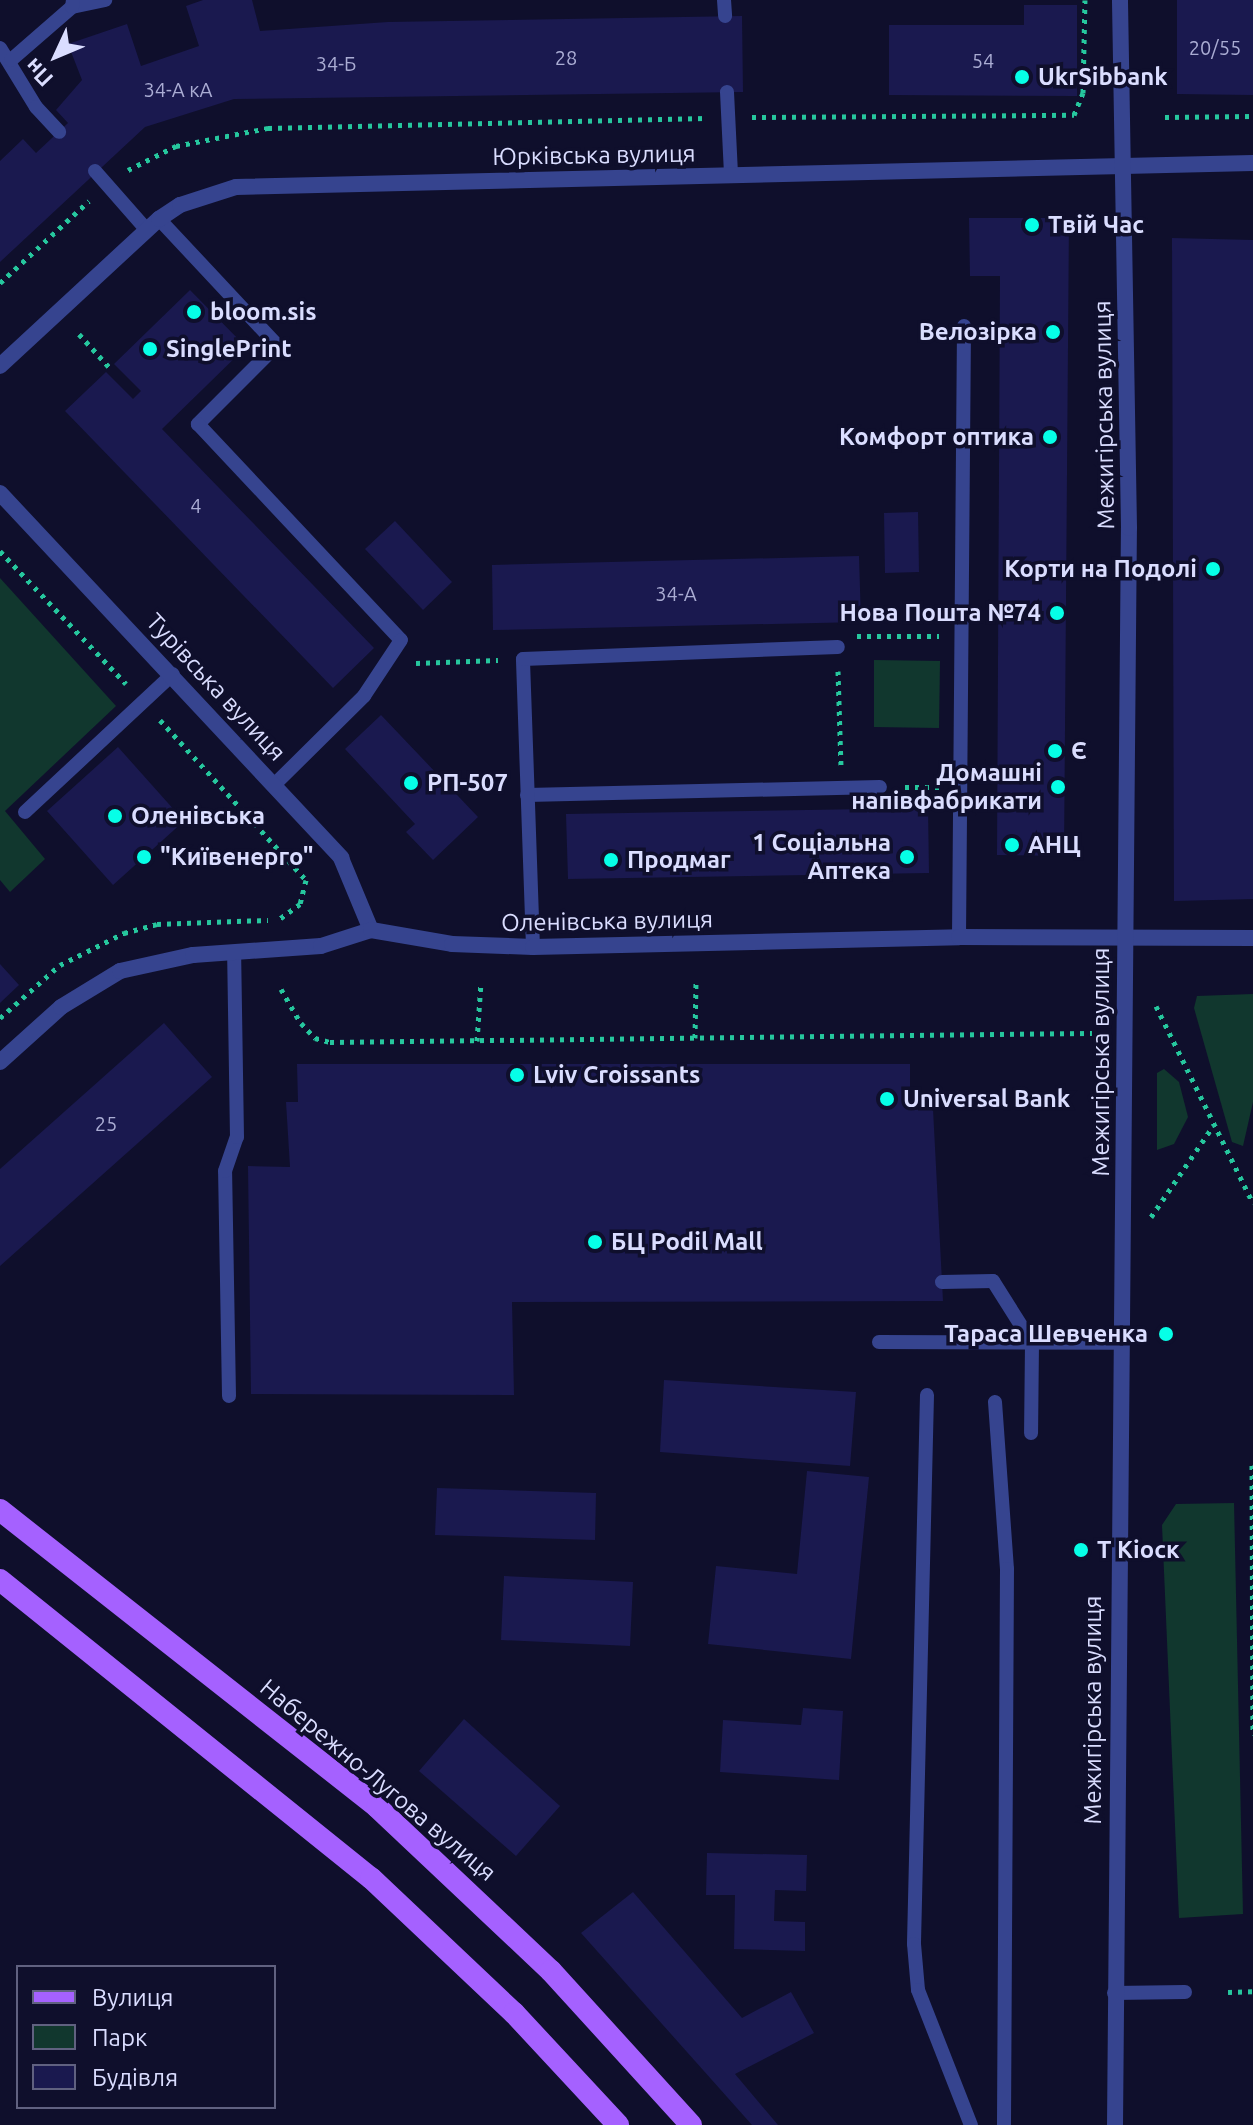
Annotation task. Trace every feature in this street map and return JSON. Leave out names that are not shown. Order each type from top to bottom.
[{"type":"main road","name":"Набережно-Лугова вулиця","points":[[0,1510],[377,1807],[518,1938],[691,2125]]},
{"type":"main road","points":[[0,1580],[371,1878],[514,2013],[618,2125]]},
{"type":"street","name":"Межигірська вулиця","points":[[1115,2125],[1129,513],[1120,0]]},
{"type":"street","name":"Юрківська вулиця","points":[[0,366],[152,224],[180,205],[236,187],[1253,163]]},
{"type":"street","name":"Турівська вулиця","points":[[0,493],[173,674],[341,858],[355,880],[371,930]]},
{"type":"street","name":"Оленівська вулиця","points":[[0,1062],[61,1007],[120,971],[151,961],[321,946],[371,930],[452,944],[533,947],[959,937],[1253,938]]},
{"type":"lane","points":[[11,60],[72,4],[105,0]]},
{"type":"lane","points":[[724,0],[725,16]]},
{"type":"lane","points":[[0,48],[11,60],[36,107],[59,132]]},
{"type":"lane","points":[[727,92],[731,175]]},
{"type":"lane","points":[[95,171],[277,345],[198,424],[401,640],[364,696],[274,785]]},
{"type":"lane","points":[[959,937],[964,636],[964,326]]},
{"type":"lane","points":[[533,947],[523,659],[838,647]]},
{"type":"lane","points":[[25,812],[173,674]]},
{"type":"lane","points":[[527,795],[880,787]]},
{"type":"lane","points":[[229,1396],[225,1171],[237,1137],[234,952]]},
{"type":"lane","points":[[942,1282],[993,1281],[1032,1343],[1031,1433]]},
{"type":"lane","points":[[879,1342],[1121,1343]]},
{"type":"lane","points":[[927,1395],[914,1944],[918,1990],[971,2125]]},
{"type":"lane","points":[[995,1402],[1007,1569],[1004,2125]]},
{"type":"lane","points":[[1114,1993],[1185,1992]]},
{"type":"path","points":[[0,283],[107,184],[176,146],[268,128],[728,117],[1074,115],[1083,93],[1085,0]]},
{"type":"path","points":[[1165,117],[1253,116]]},
{"type":"path","points":[[79,334],[109,367]]},
{"type":"path","points":[[0,551],[144,702],[306,880],[307,892],[279,920],[157,924],[90,946],[60,965],[0,1018]]},
{"type":"path","points":[[841,788],[838,647],[858,635],[964,636]]},
{"type":"path","points":[[410,663],[523,659]]},
{"type":"path","points":[[880,787],[961,787]]},
{"type":"path","points":[[695,1038],[696,981]]},
{"type":"path","points":[[477,1041],[481,982]]},
{"type":"path","points":[[281,989],[308,1031],[330,1042],[1092,1033]]},
{"type":"path","points":[[1156,1006],[1253,1203]]},
{"type":"path","points":[[1151,1217],[1213,1126]]},
{"type":"path","points":[[1252,1465],[1253,1735]]},
{"type":"path","points":[[1228,1992],[1253,1991]]},
{"type":"green space","points":[[0,578],[116,706],[5,811],[45,859],[10,892],[0,880]]},
{"type":"green space","points":[[874,660],[940,661],[939,728],[874,727]]},
{"type":"green space","points":[[1253,994],[1253,1102],[1243,1146],[1232,1142],[1194,1008],[1197,996]]},
{"type":"green space","points":[[1164,1069],[1179,1082],[1188,1117],[1174,1144],[1157,1150],[1157,1073]]},
{"type":"green space","points":[[1234,1503],[1243,1914],[1179,1918],[1162,1525],[1176,1504]]},
{"type":"building","points":[[203,0],[252,0],[260,31],[388,22],[742,16],[743,92],[234,99],[145,127],[0,262],[0,161],[23,139],[36,153],[68,123],[56,110],[82,80],[68,44],[127,24],[141,66],[199,46],[186,6]]},
{"type":"building","points":[[1177,0],[1253,0],[1253,95],[1177,94]]},
{"type":"building","points":[[1024,5],[1077,5],[1077,96],[889,95],[889,25],[1024,25]]},
{"type":"building","points":[[969,218],[1069,218],[1064,856],[997,855],[1000,276],[970,276]]},
{"type":"building","name":"Корти на Подолі","points":[[1172,238],[1253,240],[1253,899],[1174,901]]},
{"type":"building","points":[[190,290],[246,347],[162,429],[374,648],[333,688],[65,411],[106,372],[133,399],[141,391],[114,364]]},
{"type":"building","points":[[918,512],[919,572],[885,573],[884,513]]},
{"type":"building","points":[[395,521],[452,582],[423,610],[365,549]]},
{"type":"building","points":[[859,556],[861,622],[493,630],[492,565]]},
{"type":"building","name":"РП-507","points":[[381,715],[478,817],[433,860],[406,832],[415,824],[345,749]]},
{"type":"building","name":"Оленівська","points":[[118,747],[184,821],[113,885],[47,811]]},
{"type":"building","points":[[928,808],[929,873],[568,879],[566,814]]},
{"type":"building","points":[[0,964],[19,985],[0,1003]]},
{"type":"building","points":[[164,1023],[212,1077],[0,1266],[0,1169]]},
{"type":"building","name":"БЦ Podil Mall","points":[[297,1064],[910,1064],[910,1110],[933,1109],[943,1301],[512,1302],[514,1395],[251,1394],[248,1166],[290,1167],[286,1102],[298,1102]]},
{"type":"building","points":[[664,1380],[856,1392],[850,1466],[660,1452]]},
{"type":"building","points":[[807,1471],[869,1477],[851,1659],[708,1644],[716,1566],[797,1574]]},
{"type":"building","points":[[437,1488],[596,1493],[595,1540],[435,1535]]},
{"type":"building","points":[[504,1576],[633,1582],[630,1646],[501,1640]]},
{"type":"building","points":[[803,1708],[843,1711],[839,1780],[720,1772],[723,1720],[801,1725]]},
{"type":"building","points":[[464,1719],[560,1806],[516,1856],[419,1771]]},
{"type":"building","points":[[707,1853],[807,1855],[806,1891],[775,1890],[774,1921],[805,1922],[805,1951],[734,1949],[735,1895],[706,1895]]},
{"type":"building","points":[[633,1892],[742,2018],[791,1992],[814,2033],[735,2074],[778,2125],[752,2125],[581,1933]]},
{"type":"place","name":"UkrSibbank","points":[[1022,77]]},
{"type":"place","name":"Твій Час","points":[[1032,225]]},
{"type":"place","name":"bloom.sis","points":[[194,312]]},
{"type":"place","name":"Велозірка","points":[[1053,332]]},
{"type":"place","name":"SinglePrint","points":[[150,349]]},
{"type":"place","name":"Комфорт оптика","points":[[1050,437]]},
{"type":"place","name":"Корти на Подолі","points":[[1213,569]]},
{"type":"place","name":"Нова Пошта №74","points":[[1057,613]]},
{"type":"place","name":"Є","points":[[1055,751]]},
{"type":"place","name":"РП-507","points":[[411,783]]},
{"type":"place","name":"Домашні напівфабрикати","points":[[1058,787]]},
{"type":"place","name":"Оленівська","points":[[115,816]]},
{"type":"place","name":"АНЦ","points":[[1012,845]]},
{"type":"place","name":"\"Київенерго\"","points":[[144,857]]},
{"type":"place","name":"1 Соціальна Аптека","points":[[907,857]]},
{"type":"place","name":"Продмаг","points":[[611,860]]},
{"type":"place","name":"Lviv Croissants","points":[[517,1075]]},
{"type":"place","name":"Universal Bank","points":[[887,1099]]},
{"type":"place","name":"БЦ Podil Mall","points":[[595,1242]]},
{"type":"place","name":"Тараса Шевченка","points":[[1166,1334]]},
{"type":"place","name":"Т Кіоск","points":[[1081,1550]]}]
